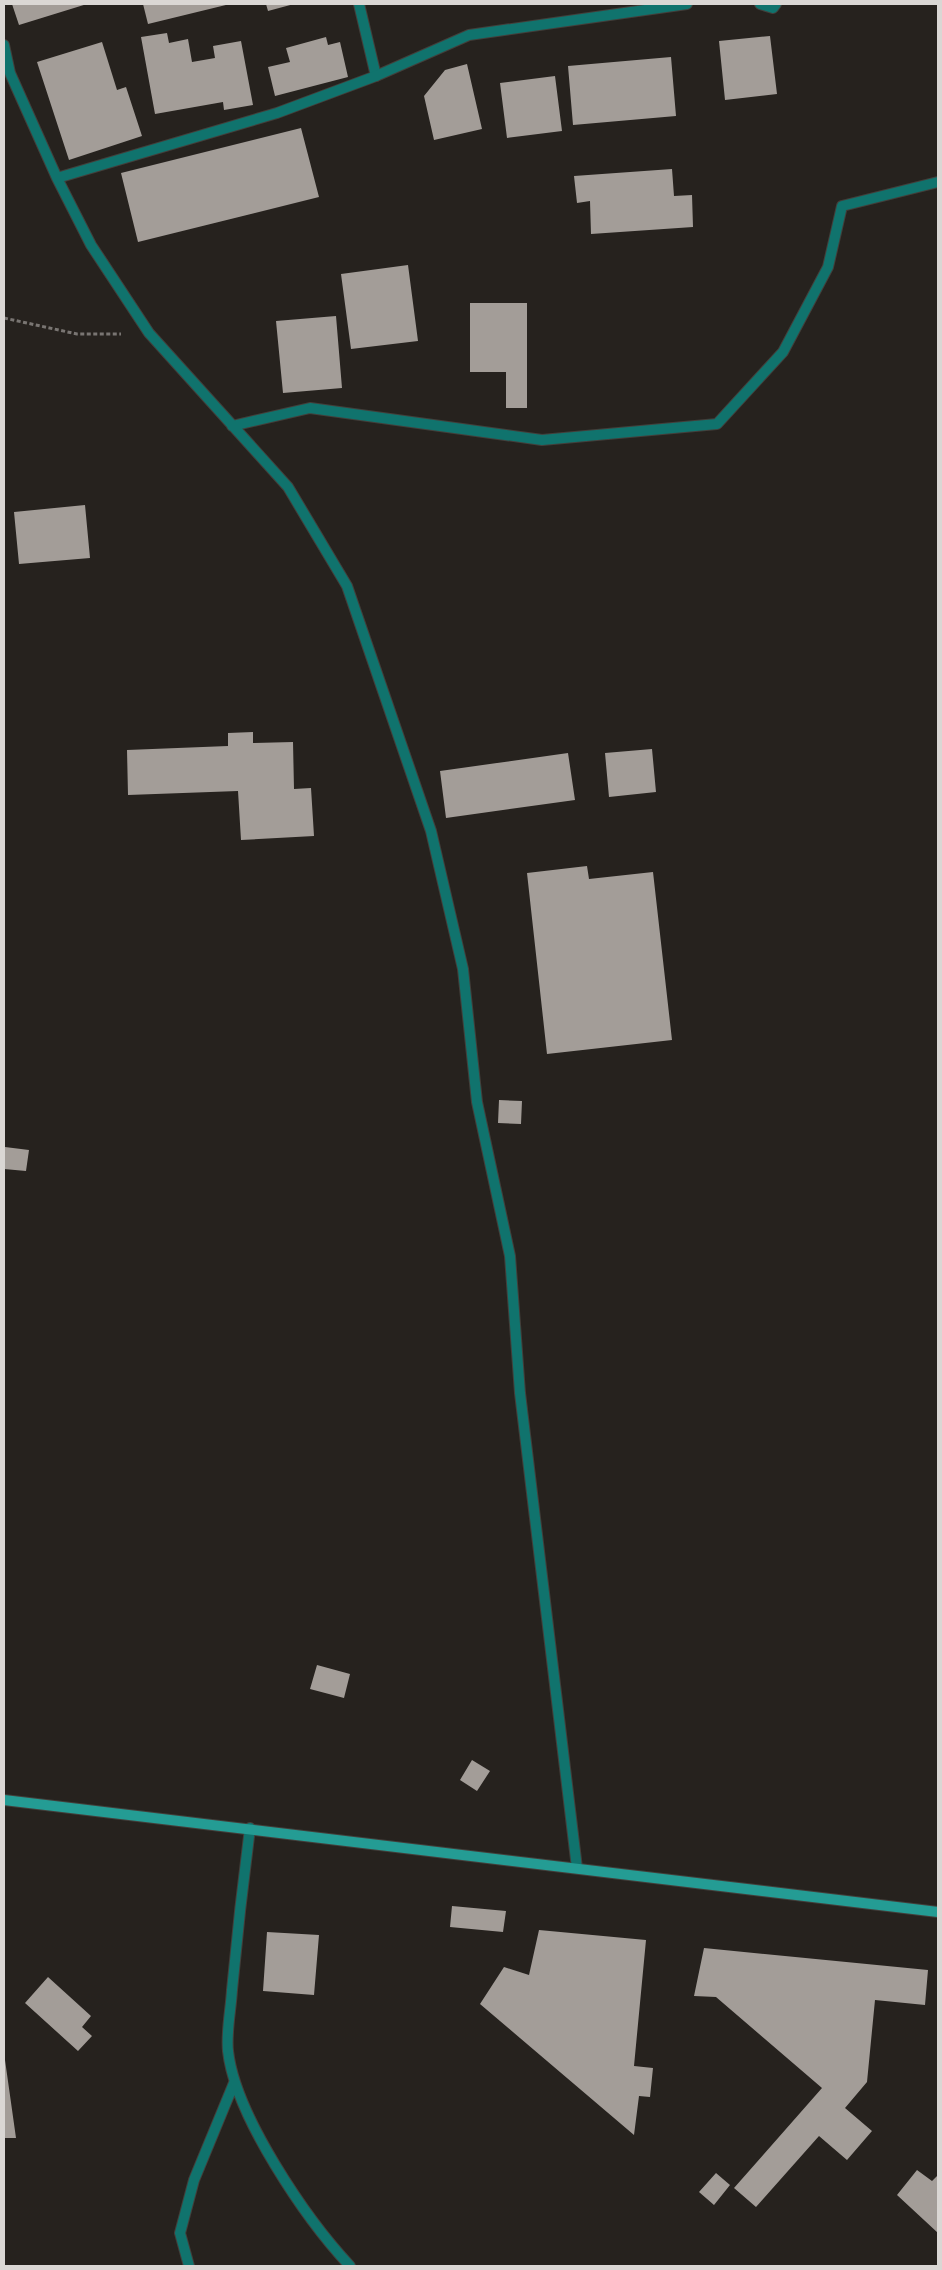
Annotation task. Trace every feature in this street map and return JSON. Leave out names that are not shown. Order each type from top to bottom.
[{"type":"main road","points":[[4,1800],[938,1912]]},
{"type":"street","points":[[359,4],[376,76]]},
{"type":"street","points":[[57,178],[277,113],[376,76],[468,35],[687,4]]},
{"type":"street","points":[[760,4],[773,8],[776,4]]},
{"type":"street","points":[[4,45],[7,72],[91,245],[149,333],[288,487],[346,586],[431,831],[463,969],[477,1102],[510,1256],[520,1394],[577,1868]]},
{"type":"street","points":[[232,426],[310,408],[542,440],[717,424],[783,352],[828,267],[842,206],[938,182]]},
{"type":"street","points":[[250,1828],[238,1929],[228,2049],[234,2083],[265,2147],[323,2237],[350,2266]]},
{"type":"street","points":[[189,2266],[180,2233],[194,2180],[234,2083]]},
{"type":"path","points":[[4,318],[77,334],[149,333]]},
{"type":"building","points":[[12,4],[87,4],[19,25]]},
{"type":"building","points":[[143,4],[230,4],[148,24]]},
{"type":"building","points":[[266,4],[294,4],[268,11]]},
{"type":"building","points":[[167,33],[169,43],[188,39],[192,62],[215,58],[213,46],[241,41],[253,105],[224,110],[223,102],[155,114],[141,37]]},
{"type":"building","points":[[770,36],[777,94],[725,100],[719,41]]},
{"type":"building","points":[[326,37],[328,45],[340,42],[348,77],[275,96],[268,67],[290,62],[286,48]]},
{"type":"building","points":[[102,42],[117,90],[126,87],[142,136],[69,160],[37,62]]},
{"type":"building","points":[[671,57],[676,116],[573,125],[568,66]]},
{"type":"building","points":[[467,64],[482,129],[434,140],[424,96],[445,70]]},
{"type":"building","points":[[555,76],[562,131],[507,138],[500,83]]},
{"type":"building","points":[[301,128],[319,197],[138,242],[121,173]]},
{"type":"building","points":[[672,169],[674,196],[692,195],[693,227],[591,234],[590,201],[577,203],[574,176]]},
{"type":"building","points":[[408,265],[418,341],[351,349],[341,274]]},
{"type":"building","points":[[470,303],[527,303],[527,408],[506,408],[506,372],[470,372]]},
{"type":"building","points":[[336,316],[342,388],[283,393],[276,321]]},
{"type":"building","points":[[85,505],[90,558],[19,564],[14,512]]},
{"type":"building","points":[[253,732],[253,743],[293,742],[294,789],[311,788],[314,836],[241,840],[238,791],[128,795],[127,750],[228,746],[228,733]]},
{"type":"building","points":[[652,749],[656,792],[609,797],[605,753]]},
{"type":"building","points":[[568,753],[575,800],[446,818],[440,771]]},
{"type":"building","points":[[587,866],[589,879],[653,872],[672,1040],[547,1054],[527,873]]},
{"type":"building","points":[[499,1100],[522,1101],[521,1124],[498,1123]]},
{"type":"building","points":[[5,1147],[29,1150],[26,1171],[4,1169]]},
{"type":"building","points":[[317,1665],[350,1674],[344,1698],[310,1689]]},
{"type":"building","points":[[472,1760],[490,1771],[477,1791],[460,1780]]},
{"type":"building","points":[[452,1906],[506,1911],[503,1932],[450,1927]]},
{"type":"building","points":[[539,1930],[646,1940],[634,2066],[653,2068],[650,2097],[639,2096],[634,2135],[480,2004],[504,1967],[529,1975]]},
{"type":"building","points":[[267,1932],[319,1935],[314,1995],[263,1991]]},
{"type":"building","points":[[704,1948],[928,1970],[925,2005],[875,2000],[867,2082],[845,2108],[872,2131],[847,2160],[819,2136],[756,2207],[734,2188],[822,2088],[716,1997],[694,1996]]},
{"type":"building","points":[[48,1977],[91,2016],[82,2027],[92,2036],[78,2051],[25,2003]]},
{"type":"building","points":[[5,2060],[16,2138],[4,2138]]},
{"type":"building","points":[[917,2170],[932,2181],[938,2175],[938,2233],[897,2195]]},
{"type":"building","points":[[716,2173],[730,2185],[714,2205],[699,2192]]}]
